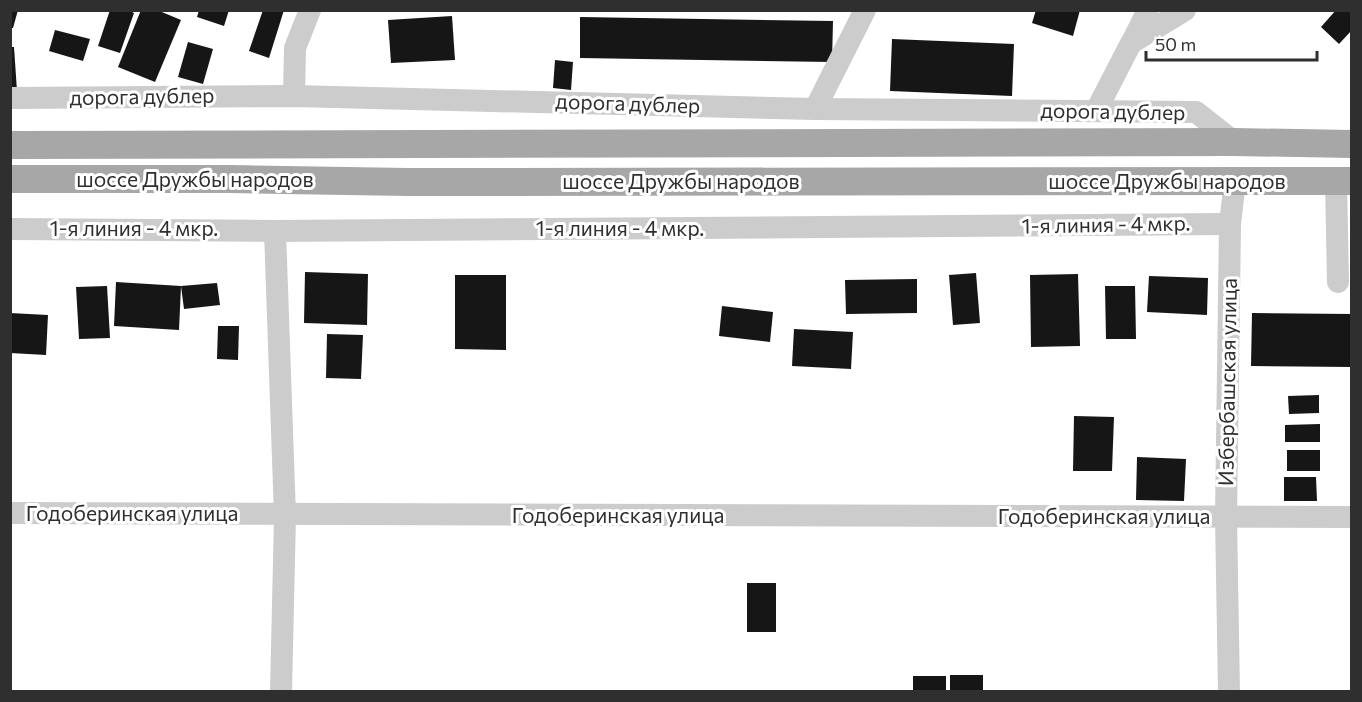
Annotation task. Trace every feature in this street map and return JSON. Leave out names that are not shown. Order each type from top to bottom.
[{"type":"main road","points":[[1234,142],[1235,182]]},
{"type":"main road","points":[[10,145],[1234,142],[1344,144],[1344,181]]},
{"type":"main road","name":"шоссе Дружбы народов","points":[[10,179],[231,179],[408,183],[1344,181]]},
{"type":"street","points":[[294,96],[295,48],[310,10]]},
{"type":"street","points":[[815,109],[865,10]]},
{"type":"street","points":[[1096,111],[1148,10]]},
{"type":"street","points":[[1131,43],[1185,10]]},
{"type":"street","name":"дорога дублер","points":[[10,98],[294,96],[815,109],[1196,112],[1234,142]]},
{"type":"street","points":[[1338,282],[1344,181]]},
{"type":"street","name":"Избербашская улица","points":[[1228,692],[1226,517],[1230,224],[1235,182]]},
{"type":"street","name":"1-я линия - 4 мкр.","points":[[10,229],[275,231],[1230,224]]},
{"type":"street","points":[[275,231],[285,516],[281,692]]},
{"type":"street","name":"Годоберинская улица","points":[[10,513],[285,516],[1352,517]]},
{"type":"building","points":[[10,10],[18,10],[13,28],[10,28]]},
{"type":"building","points":[[110,10],[128,10],[134,13],[120,53],[98,46]]},
{"type":"building","points":[[141,10],[157,10],[181,20],[155,82],[118,67]]},
{"type":"building","points":[[199,10],[229,10],[224,26],[197,17]]},
{"type":"building","points":[[263,10],[284,10],[269,58],[249,51]]},
{"type":"building","points":[[1036,10],[1080,10],[1073,36],[1032,23]]},
{"type":"building","points":[[1336,10],[1352,10],[1352,30],[1339,44],[1321,27]]},
{"type":"building","points":[[452,16],[455,60],[391,63],[388,20]]},
{"type":"building","points":[[580,17],[833,21],[832,62],[580,58]]},
{"type":"building","points":[[55,30],[90,39],[83,61],[49,51]]},
{"type":"building","points":[[892,39],[1014,44],[1012,96],[890,91]]},
{"type":"building","points":[[188,42],[213,49],[203,84],[178,77]]},
{"type":"building","points":[[10,47],[14,47],[17,91],[10,91]]},
{"type":"building","points":[[555,60],[573,62],[571,90],[553,88]]},
{"type":"building","points":[[305,272],[368,274],[367,325],[304,323]]},
{"type":"building","points":[[976,273],[980,323],[953,325],[949,275]]},
{"type":"building","points":[[1078,274],[1080,346],[1031,347],[1030,275]]},
{"type":"building","points":[[455,275],[506,275],[506,350],[455,349]]},
{"type":"building","points":[[1149,276],[1208,278],[1207,315],[1147,312]]},
{"type":"building","points":[[917,279],[917,313],[846,314],[845,280]]},
{"type":"building","points":[[116,282],[181,286],[179,330],[114,326]]},
{"type":"building","points":[[217,283],[220,305],[184,309],[181,286]]},
{"type":"building","points":[[107,286],[110,338],[79,339],[76,287]]},
{"type":"building","points":[[1105,286],[1135,286],[1136,339],[1106,339]]},
{"type":"building","points":[[722,306],[773,312],[770,342],[719,336]]},
{"type":"building","points":[[10,313],[48,315],[46,355],[10,353]]},
{"type":"building","points":[[1252,313],[1352,314],[1352,367],[1251,366]]},
{"type":"building","points":[[218,326],[239,326],[238,360],[217,359]]},
{"type":"building","points":[[794,329],[853,332],[851,369],[792,366]]},
{"type":"building","points":[[327,334],[363,335],[361,379],[326,378]]},
{"type":"building","points":[[1319,395],[1319,413],[1289,414],[1288,396]]},
{"type":"building","points":[[1074,416],[1114,417],[1112,471],[1073,471]]},
{"type":"building","points":[[1320,424],[1320,442],[1285,442],[1285,425]]},
{"type":"building","points":[[1287,450],[1320,450],[1320,471],[1287,471]]},
{"type":"building","points":[[1137,457],[1186,459],[1184,501],[1136,500]]},
{"type":"building","points":[[1284,477],[1316,477],[1317,501],[1284,501]]},
{"type":"building","points":[[747,583],[776,583],[776,632],[747,632]]},
{"type":"building","points":[[950,675],[983,675],[983,692],[950,692]]},
{"type":"building","points":[[913,676],[946,676],[946,692],[913,692]]}]
